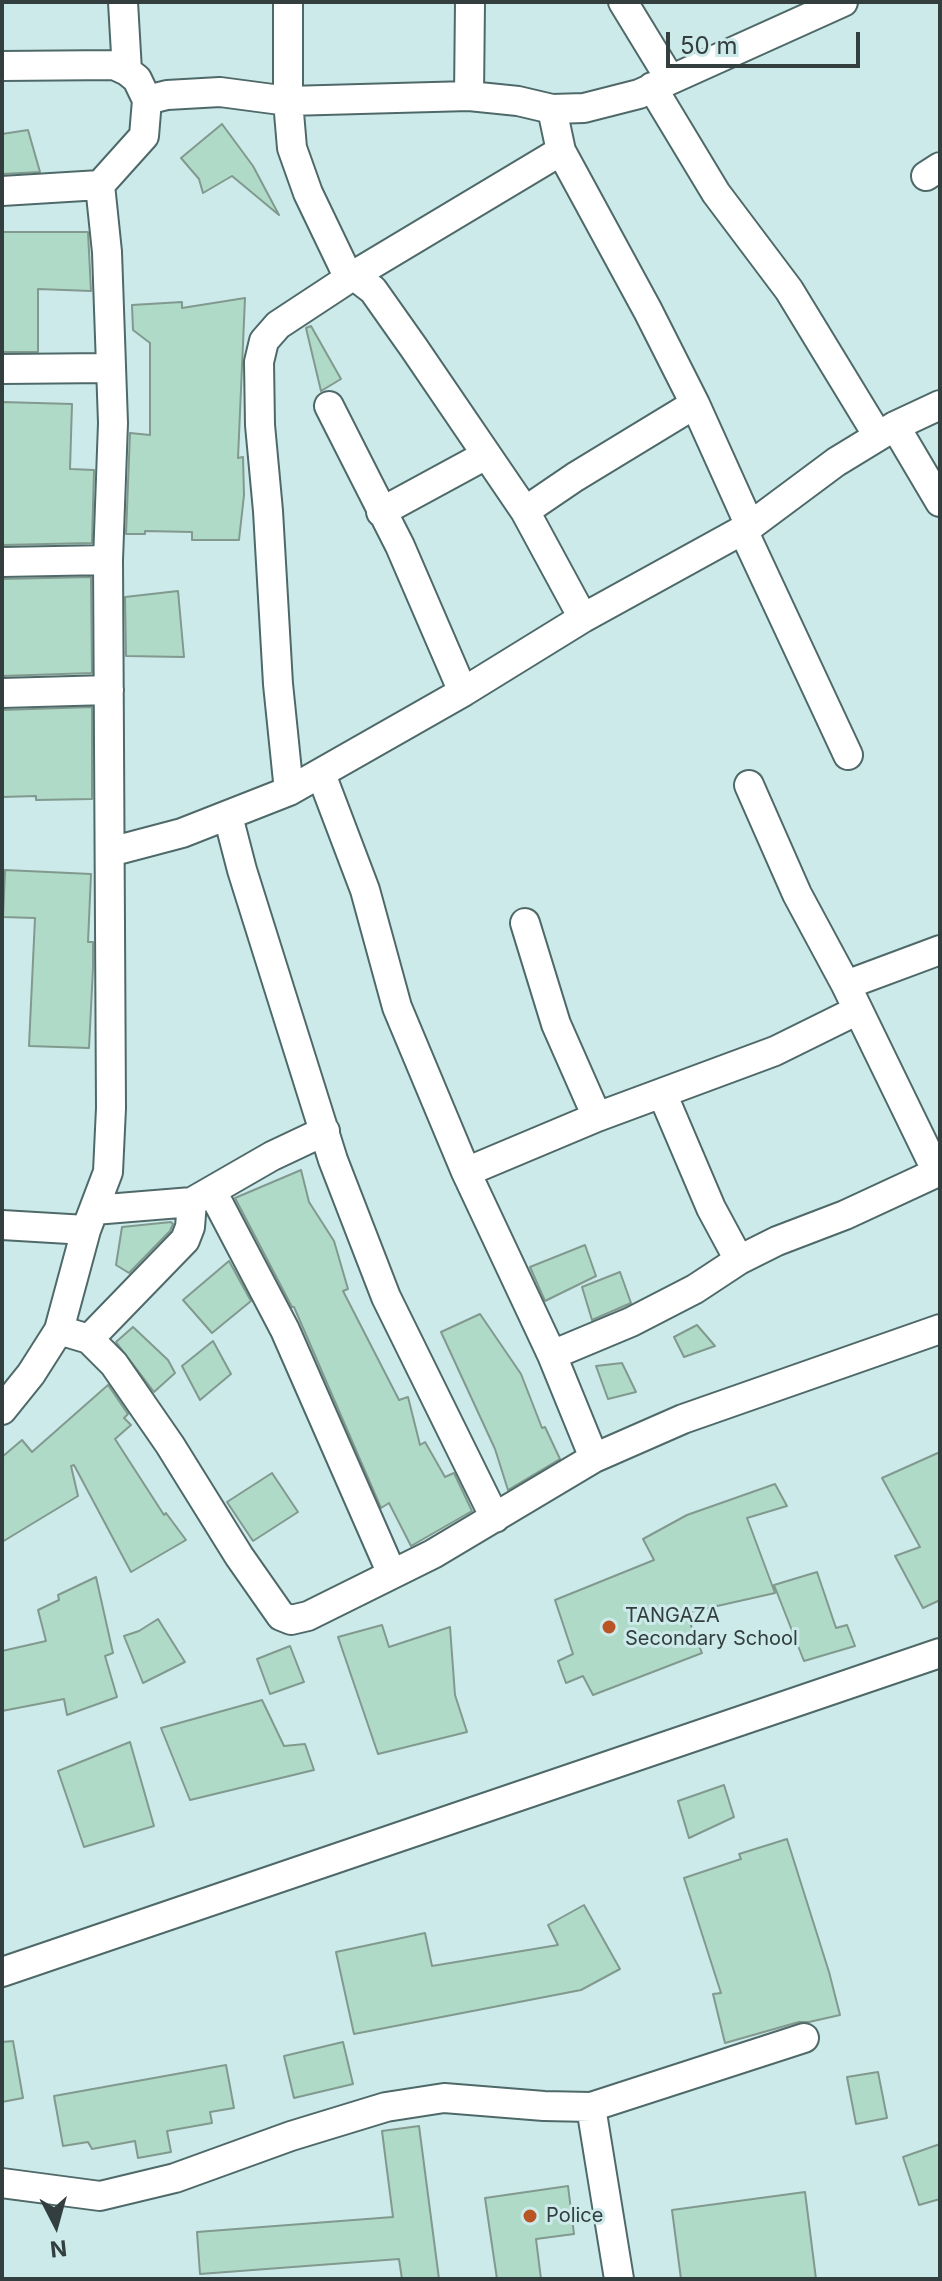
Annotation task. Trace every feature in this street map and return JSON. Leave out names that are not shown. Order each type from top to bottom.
[{"type":"street","points":[[123,2],[127,71]]},
{"type":"street","points":[[288,2],[288,101],[292,148],[308,193],[344,268],[373,290],[525,511],[583,618]]},
{"type":"street","points":[[469,96],[470,2]]},
{"type":"street","points":[[147,100],[167,95],[220,92],[288,101],[469,96],[518,101],[552,109],[584,108],[639,94],[843,2]]},
{"type":"street","points":[[626,3],[661,83],[716,193],[940,502]]},
{"type":"street","points":[[2,66],[114,65],[137,79],[147,100],[144,136],[100,185],[2,191]]},
{"type":"street","points":[[552,109],[561,151],[695,404],[746,528],[848,755]]},
{"type":"street","points":[[289,791],[278,684],[260,425],[259,362],[264,341],[271,330],[354,275],[561,151]]},
{"type":"street","points":[[2,1410],[31,1374],[59,1330],[90,1220],[108,1172],[111,1108],[108,560],[113,423],[107,252],[100,185]]},
{"type":"street","points":[[2,369],[109,368]]},
{"type":"street","points":[[525,511],[695,404]]},
{"type":"street","points":[[110,852],[152,843],[228,816],[321,774],[583,618],[746,528],[836,462],[887,431],[940,405]]},
{"type":"street","points":[[329,406],[422,592],[463,692]]},
{"type":"street","points":[[381,512],[486,455]]},
{"type":"street","points":[[2,562],[108,560]]},
{"type":"street","points":[[2,693],[109,690]]},
{"type":"street","points":[[321,774],[365,890],[397,1007],[466,1172],[552,1355],[594,1458]]},
{"type":"street","points":[[552,1355],[631,1322],[777,1241],[845,1215],[939,1171],[797,894],[749,785]]},
{"type":"street","points":[[228,816],[333,1160],[386,1297],[495,1518]]},
{"type":"street","points":[[525,923],[556,1024],[597,1117]]},
{"type":"street","points":[[466,1172],[597,1117],[775,1051],[852,998],[940,950]]},
{"type":"street","points":[[662,1093],[711,1208],[739,1260]]},
{"type":"street","points":[[2,1225],[90,1220],[202,1196],[272,1156],[325,1131]]},
{"type":"street","points":[[89,1339],[185,1240],[202,1196]]},
{"type":"street","points":[[202,1196],[285,1330],[392,1574]]},
{"type":"street","points":[[59,1330],[89,1339],[114,1364],[281,1616],[291,1620],[308,1616],[392,1574],[495,1518],[594,1458],[683,1419],[940,1329]]},
{"type":"street","points":[[2,1972],[940,1653]]},
{"type":"street","points":[[2,2183],[100,2196],[175,2178],[291,2136],[386,2107],[444,2098],[591,2107],[804,2038]]},
{"type":"street","points":[[591,2107],[619,2279]]},
{"type":"building","points":[[222,124],[253,166],[279,215],[232,176],[203,193],[199,179],[181,158]]},
{"type":"building","points":[[28,130],[40,172],[2,174],[2,134]]},
{"type":"building","points":[[2,232],[88,232],[91,291],[38,289],[38,352],[2,352]]},
{"type":"building","points":[[245,298],[238,458],[243,457],[244,495],[239,540],[192,540],[192,532],[145,531],[145,534],[126,534],[130,433],[150,435],[150,343],[133,330],[132,305],[182,302],[182,308]]},
{"type":"building","points":[[311,326],[341,379],[321,391],[306,328]]},
{"type":"building","points":[[2,402],[72,404],[70,469],[94,470],[92,543],[2,545]]},
{"type":"building","points":[[91,577],[92,673],[2,676],[2,579]]},
{"type":"building","points":[[178,591],[184,657],[126,656],[125,597]]},
{"type":"building","points":[[92,707],[92,799],[2,797],[2,710]]},
{"type":"building","points":[[5,870],[91,874],[88,942],[93,942],[93,968],[89,1048],[29,1046],[35,918],[3,917]]},
{"type":"building","points":[[301,1170],[309,1202],[334,1241],[348,1289],[343,1291],[399,1400],[408,1397],[420,1445],[425,1442],[445,1477],[454,1473],[472,1511],[411,1546],[389,1503],[381,1508],[294,1307],[235,1198]]},
{"type":"building","points":[[171,1222],[170,1231],[129,1273],[116,1265],[122,1227]]},
{"type":"building","points":[[585,1245],[596,1276],[545,1301],[530,1267]]},
{"type":"building","points":[[229,1261],[251,1301],[212,1333],[183,1300]]},
{"type":"building","points":[[620,1272],[631,1303],[592,1320],[582,1287]]},
{"type":"building","points":[[480,1314],[521,1374],[542,1428],[545,1427],[560,1459],[508,1490],[495,1449],[441,1332]]},
{"type":"building","points":[[697,1325],[715,1346],[684,1357],[674,1337]]},
{"type":"building","points":[[133,1327],[168,1360],[175,1373],[154,1392],[116,1342]]},
{"type":"building","points":[[213,1341],[231,1374],[200,1400],[182,1366]]},
{"type":"building","points":[[622,1363],[636,1392],[608,1399],[596,1366]]},
{"type":"building","points":[[108,1385],[128,1414],[124,1418],[131,1425],[115,1439],[164,1515],[166,1513],[186,1540],[131,1572],[74,1465],[71,1466],[78,1496],[2,1542],[2,1457],[22,1440],[32,1452]]},
{"type":"building","points":[[940,1452],[940,1600],[923,1608],[895,1556],[920,1547],[882,1478]]},
{"type":"building","points":[[272,1473],[298,1512],[253,1541],[227,1502]]},
{"type":"building","points":[[775,1484],[787,1506],[747,1518],[775,1593],[686,1613],[702,1653],[593,1695],[583,1676],[566,1683],[558,1661],[573,1654],[555,1600],[654,1560],[643,1539],[687,1515]]},
{"type":"building","points":[[817,1572],[836,1628],[847,1625],[855,1646],[804,1661],[774,1585]]},
{"type":"building","points":[[96,1577],[113,1653],[105,1656],[117,1697],[67,1715],[64,1699],[2,1711],[2,1651],[46,1641],[38,1610],[59,1600],[58,1595]]},
{"type":"building","points":[[158,1619],[185,1662],[143,1683],[124,1636]]},
{"type":"building","points":[[382,1625],[389,1647],[450,1627],[455,1695],[467,1732],[378,1754],[338,1637]]},
{"type":"building","points":[[290,1646],[304,1682],[270,1694],[257,1659]]},
{"type":"building","points":[[262,1700],[284,1746],[305,1744],[314,1770],[190,1800],[161,1728]]},
{"type":"building","points":[[130,1742],[154,1826],[84,1847],[58,1771]]},
{"type":"building","points":[[724,1785],[734,1817],[689,1838],[678,1801]]},
{"type":"building","points":[[787,1839],[840,2015],[799,2022],[725,2043],[713,1994],[721,1993],[684,1878],[741,1859],[739,1854]]},
{"type":"building","points":[[584,1905],[620,1969],[581,1990],[354,2034],[336,1952],[425,1933],[432,1966],[558,1945],[548,1925]]},
{"type":"building","points":[[13,2041],[23,2098],[2,2102],[2,2042]]},
{"type":"building","points":[[343,2042],[353,2084],[294,2098],[284,2056]]},
{"type":"building","points":[[226,2065],[234,2108],[210,2112],[212,2123],[167,2131],[171,2152],[138,2158],[135,2141],[92,2149],[88,2142],[63,2146],[54,2096]]},
{"type":"building","points":[[878,2072],[887,2118],[856,2124],[847,2077]]},
{"type":"building","points":[[419,2126],[439,2279],[402,2279],[399,2259],[200,2274],[197,2232],[393,2217],[382,2131]]},
{"type":"building","points":[[940,2144],[940,2199],[919,2205],[903,2157]]},
{"type":"building","name":"Police","points":[[568,2186],[574,2234],[536,2239],[541,2279],[497,2279],[485,2198]]},
{"type":"building","points":[[805,2192],[816,2279],[681,2279],[672,2210]]},
{"type":"place","name":"TANGAZA Secondary School","points":[[609,1627]]},
{"type":"place","name":"Police","points":[[530,2216]]}]
